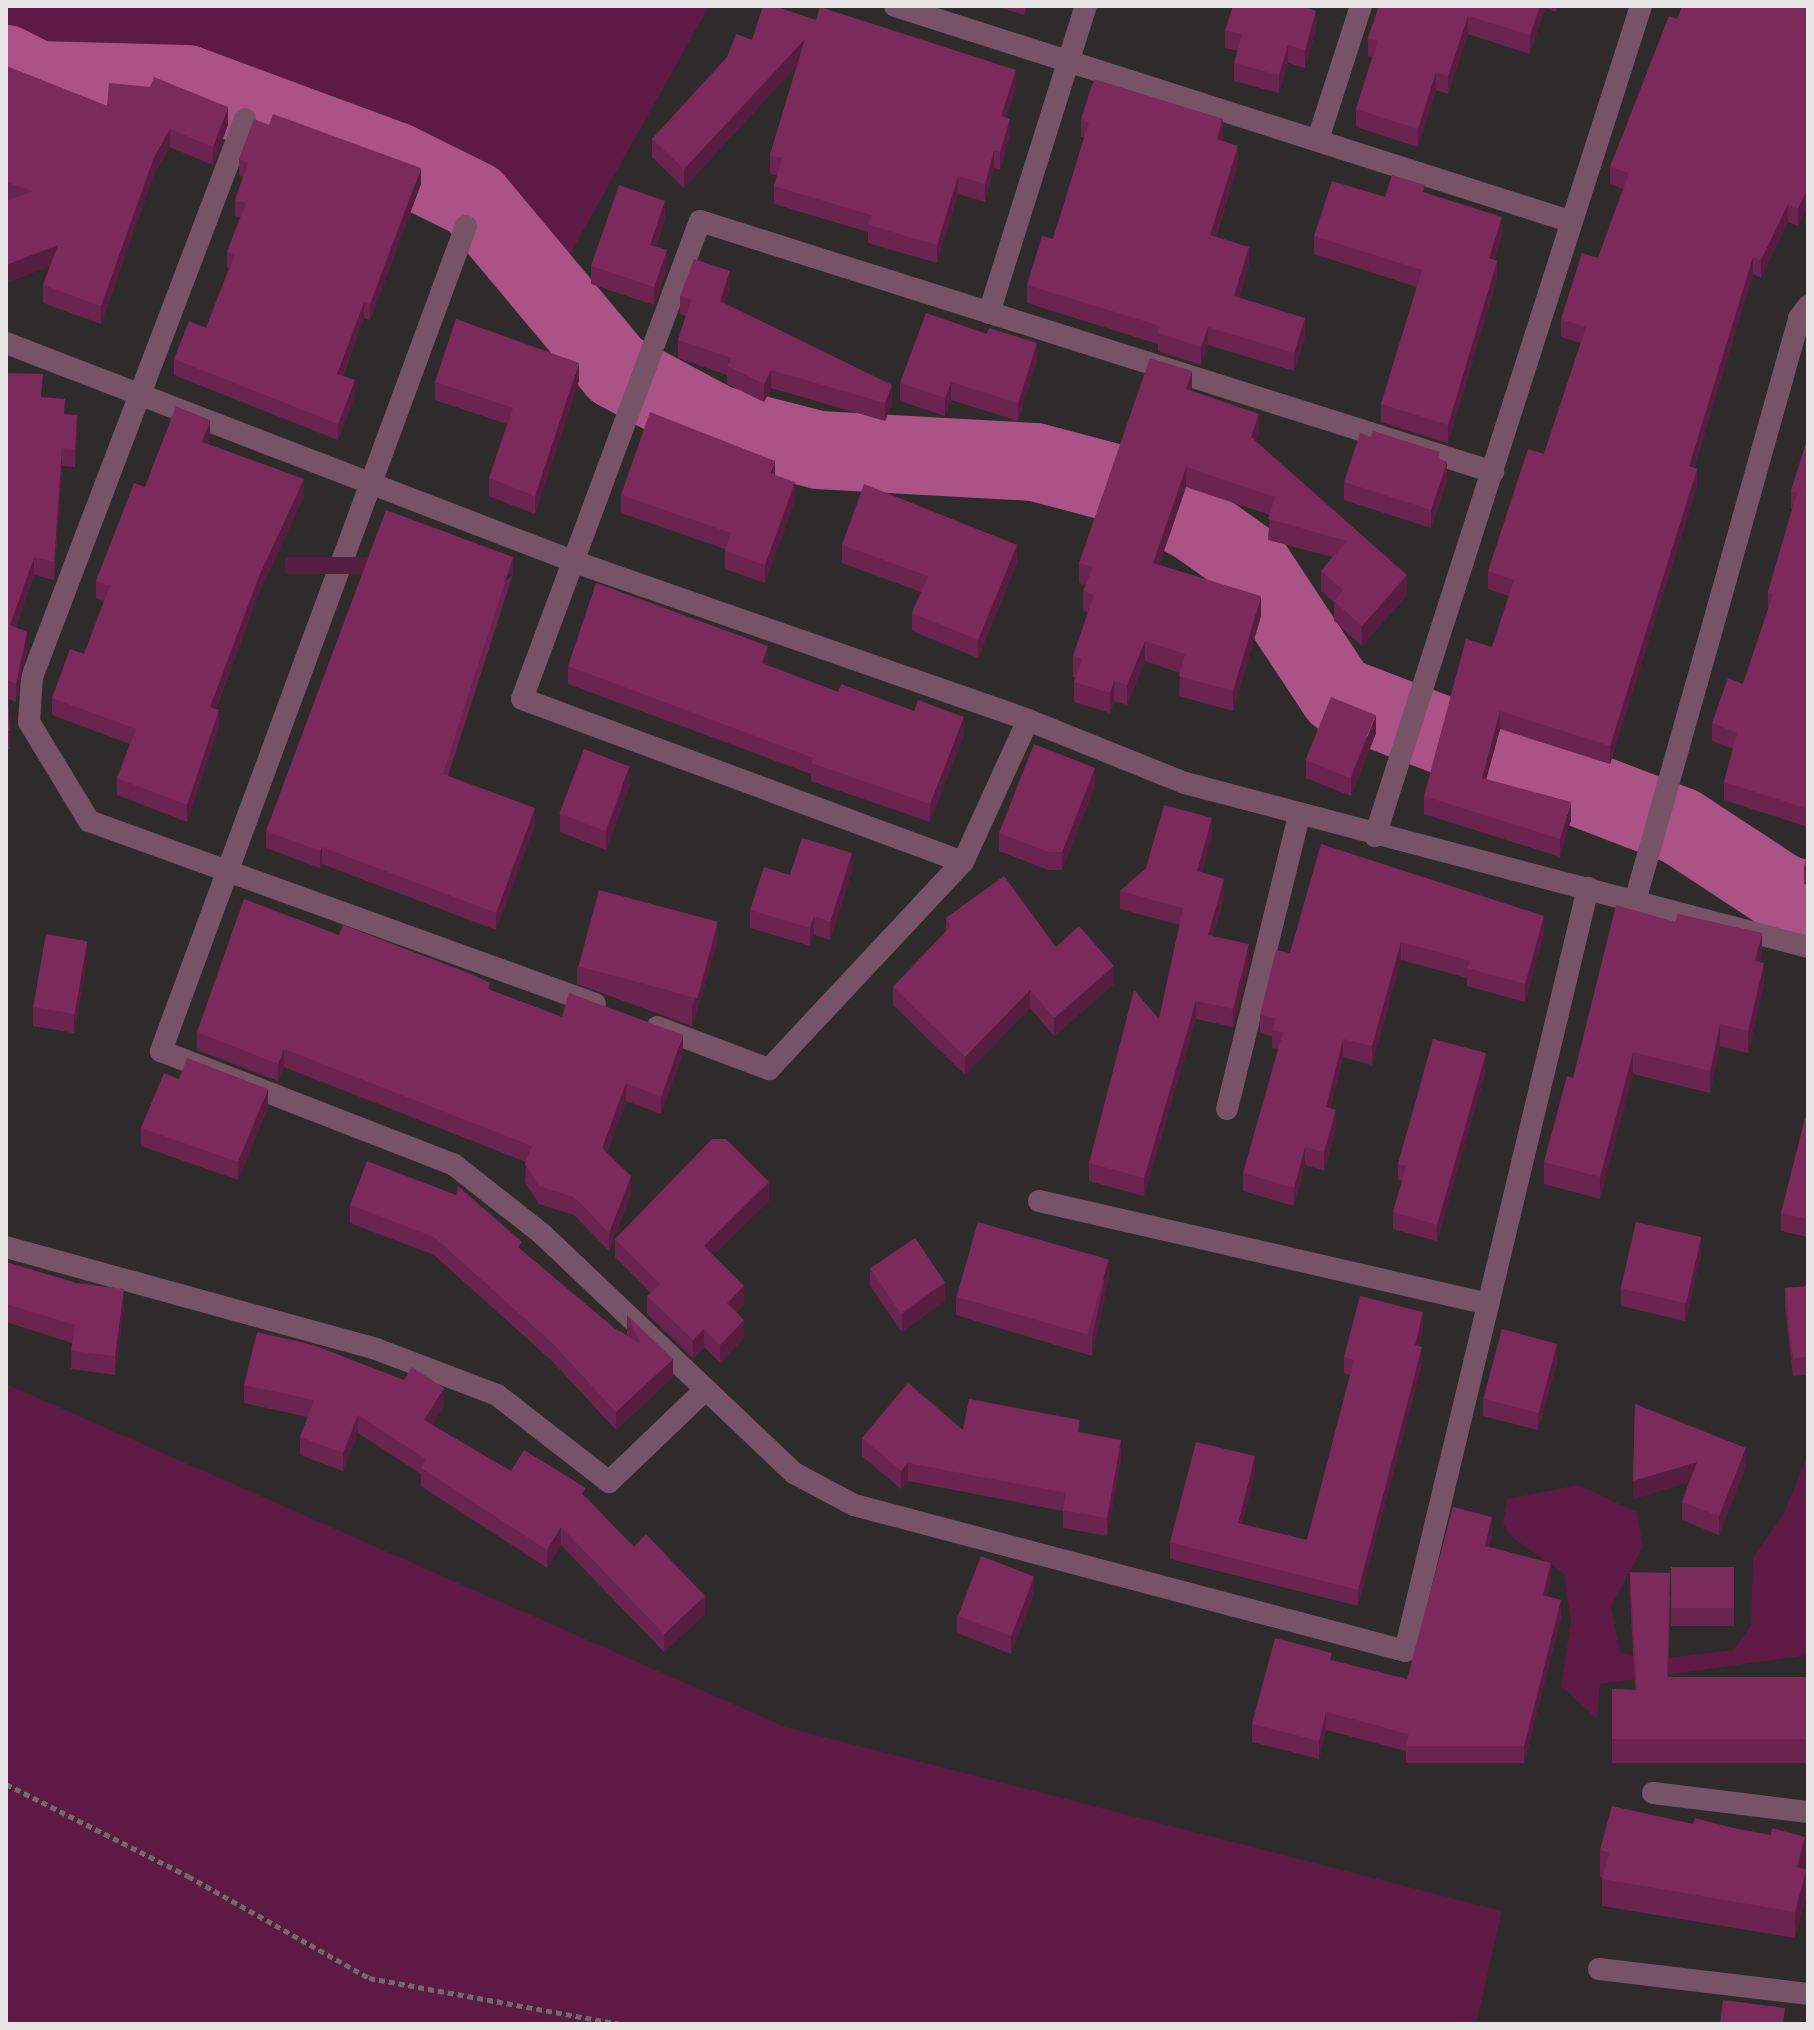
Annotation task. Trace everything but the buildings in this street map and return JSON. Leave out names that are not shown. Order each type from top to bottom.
[{"type":"street","points":[[895,6],[1569,221]]},
{"type":"street","points":[[989,313],[1086,6]]},
{"type":"street","points":[[1318,139],[1361,6]]},
{"type":"street","points":[[1375,836],[1493,472],[1569,221],[1641,6]]},
{"type":"street","points":[[245,119],[32,677],[29,722],[89,821],[227,867],[769,1069],[963,862],[1028,720]]},
{"type":"street","points":[[963,862],[522,699],[700,221],[1493,472]]},
{"type":"street","points":[[466,226],[368,481],[161,1051],[453,1164],[541,1233],[794,1473],[854,1505],[1405,1651],[1588,888]]},
{"type":"street","points":[[1635,901],[1799,318],[1808,306]]},
{"type":"street","points":[[6,343],[575,562],[1028,720],[1185,783],[1375,836],[1588,888],[1808,947]]},
{"type":"street","points":[[1227,1109],[1299,815]]},
{"type":"street","points":[[1039,1201],[1488,1304]]},
{"type":"street","points":[[6,1247],[376,1349],[497,1395],[609,1482],[706,1389]]},
{"type":"street","points":[[1653,1793],[1808,1812]]},
{"type":"street","points":[[1599,1969],[1808,1994]]},
{"type":"path","points":[[6,1784],[188,1876],[369,1978],[620,2024]]},
{"type":"shaded area","points":[[6,6],[709,6],[559,274],[335,95],[76,87],[6,61]]},
{"type":"shaded area","points":[[6,1384],[785,1727],[1502,1911],[1476,2024],[6,2024]]},
{"type":"shaded area","points":[[1808,1454],[1808,1655],[1600,1684],[1597,1719],[1561,1686],[1571,1622],[1564,1574],[1512,1537],[1503,1524],[1507,1499],[1578,1485],[1637,1512],[1643,1547],[1611,1606],[1620,1652],[1651,1660],[1734,1650],[1751,1625],[1753,1557],[1783,1515]]},
{"type":"waterway","points":[[6,64],[38,80],[187,84],[395,161],[474,200],[616,370],[717,424],[819,450],[1035,462],[1118,484],[1193,522],[1251,563],[1338,695],[1680,826],[1782,893],[1808,901]]}]
